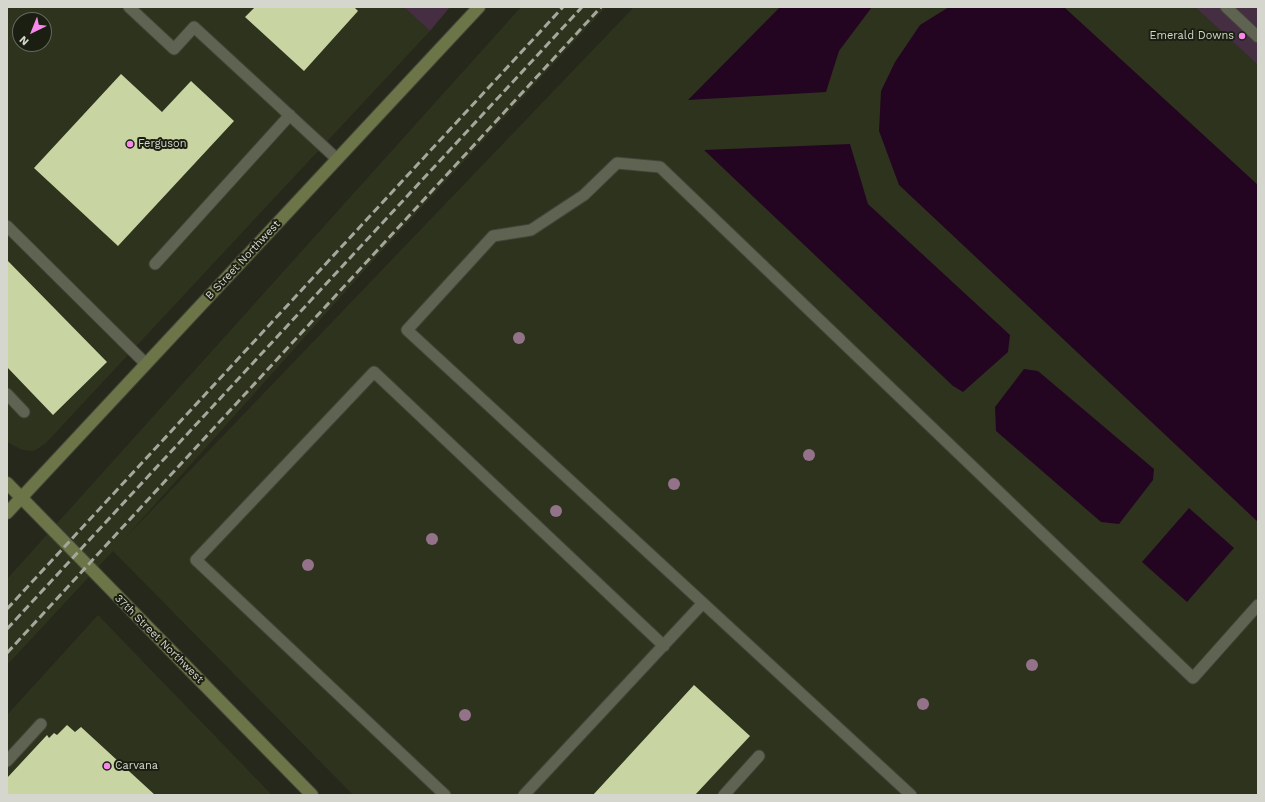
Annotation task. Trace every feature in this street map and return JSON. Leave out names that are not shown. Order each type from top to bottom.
[{"type":"street","name":"B Street Northwest","points":[[7,512],[479,7]]},
{"type":"street","name":"37th Street Northwest","points":[[7,483],[312,795]]},
{"type":"lane","points":[[128,7],[174,49],[194,27],[337,159]]},
{"type":"lane","points":[[1226,7],[1258,37]]},
{"type":"lane","points":[[155,264],[290,115]]},
{"type":"lane","points":[[911,795],[407,330],[493,236],[531,230],[584,195],[617,163],[660,166],[1193,678],[1258,606]]},
{"type":"lane","points":[[7,226],[146,364]]},
{"type":"lane","points":[[445,795],[196,560],[374,372],[664,646]]},
{"type":"lane","points":[[7,394],[24,412]]},
{"type":"lane","points":[[524,795],[703,603]]},
{"type":"lane","points":[[7,761],[41,724]]},
{"type":"lane","points":[[724,795],[759,756]]},
{"type":"shaded area","points":[[7,7],[404,7],[430,31],[45,444],[34,451],[22,450],[7,442]]},
{"type":"shaded area","points":[[404,7],[450,7],[430,31]]},
{"type":"shaded area","points":[[521,7],[606,7],[388,244],[125,538],[634,7],[1195,7],[1258,65],[1258,795],[353,795],[113,551],[7,665],[7,579]]},
{"type":"shaded area","points":[[780,7],[872,7],[839,51],[826,92],[688,100]]},
{"type":"shaded area","points":[[949,7],[1064,7],[1258,185],[1258,522],[899,185],[879,131],[881,91],[895,62],[920,25]]},
{"type":"shaded area","name":"Emerald Downs","points":[[1195,7],[1258,7],[1258,65]]},
{"type":"shaded area","points":[[850,144],[868,204],[1010,335],[1008,352],[963,392],[953,386],[704,150]]},
{"type":"shaded area","points":[[1024,369],[1038,371],[1154,469],[1153,480],[1119,524],[1101,522],[996,431],[995,407]]},
{"type":"shaded area","points":[[1189,508],[1234,548],[1187,602],[1142,562]]},
{"type":"shaded area","points":[[98,615],[272,795],[7,795],[7,715]]},
{"type":"building","points":[[255,7],[354,7],[358,11],[304,71],[245,17]]},
{"type":"building","points":[[121,74],[162,112],[191,81],[234,121],[118,246],[34,168]]},
{"type":"building","points":[[7,260],[107,362],[53,415],[7,367]]},
{"type":"building","points":[[694,685],[750,736],[695,795],[593,795]]},
{"type":"building","points":[[67,725],[75,732],[81,727],[155,795],[7,795],[7,778],[47,735],[49,738],[54,733],[57,735]]},
{"type":"railway","points":[[7,609],[563,7]]},
{"type":"railway","points":[[7,629],[582,7]]},
{"type":"railway","points":[[7,653],[601,7]]},
{"type":"place","name":"Emerald Downs","points":[[1242,36]]},
{"type":"place","name":"Ferguson","points":[[130,144]]},
{"type":"place","name":"Carvana","points":[[107,766]]}]
